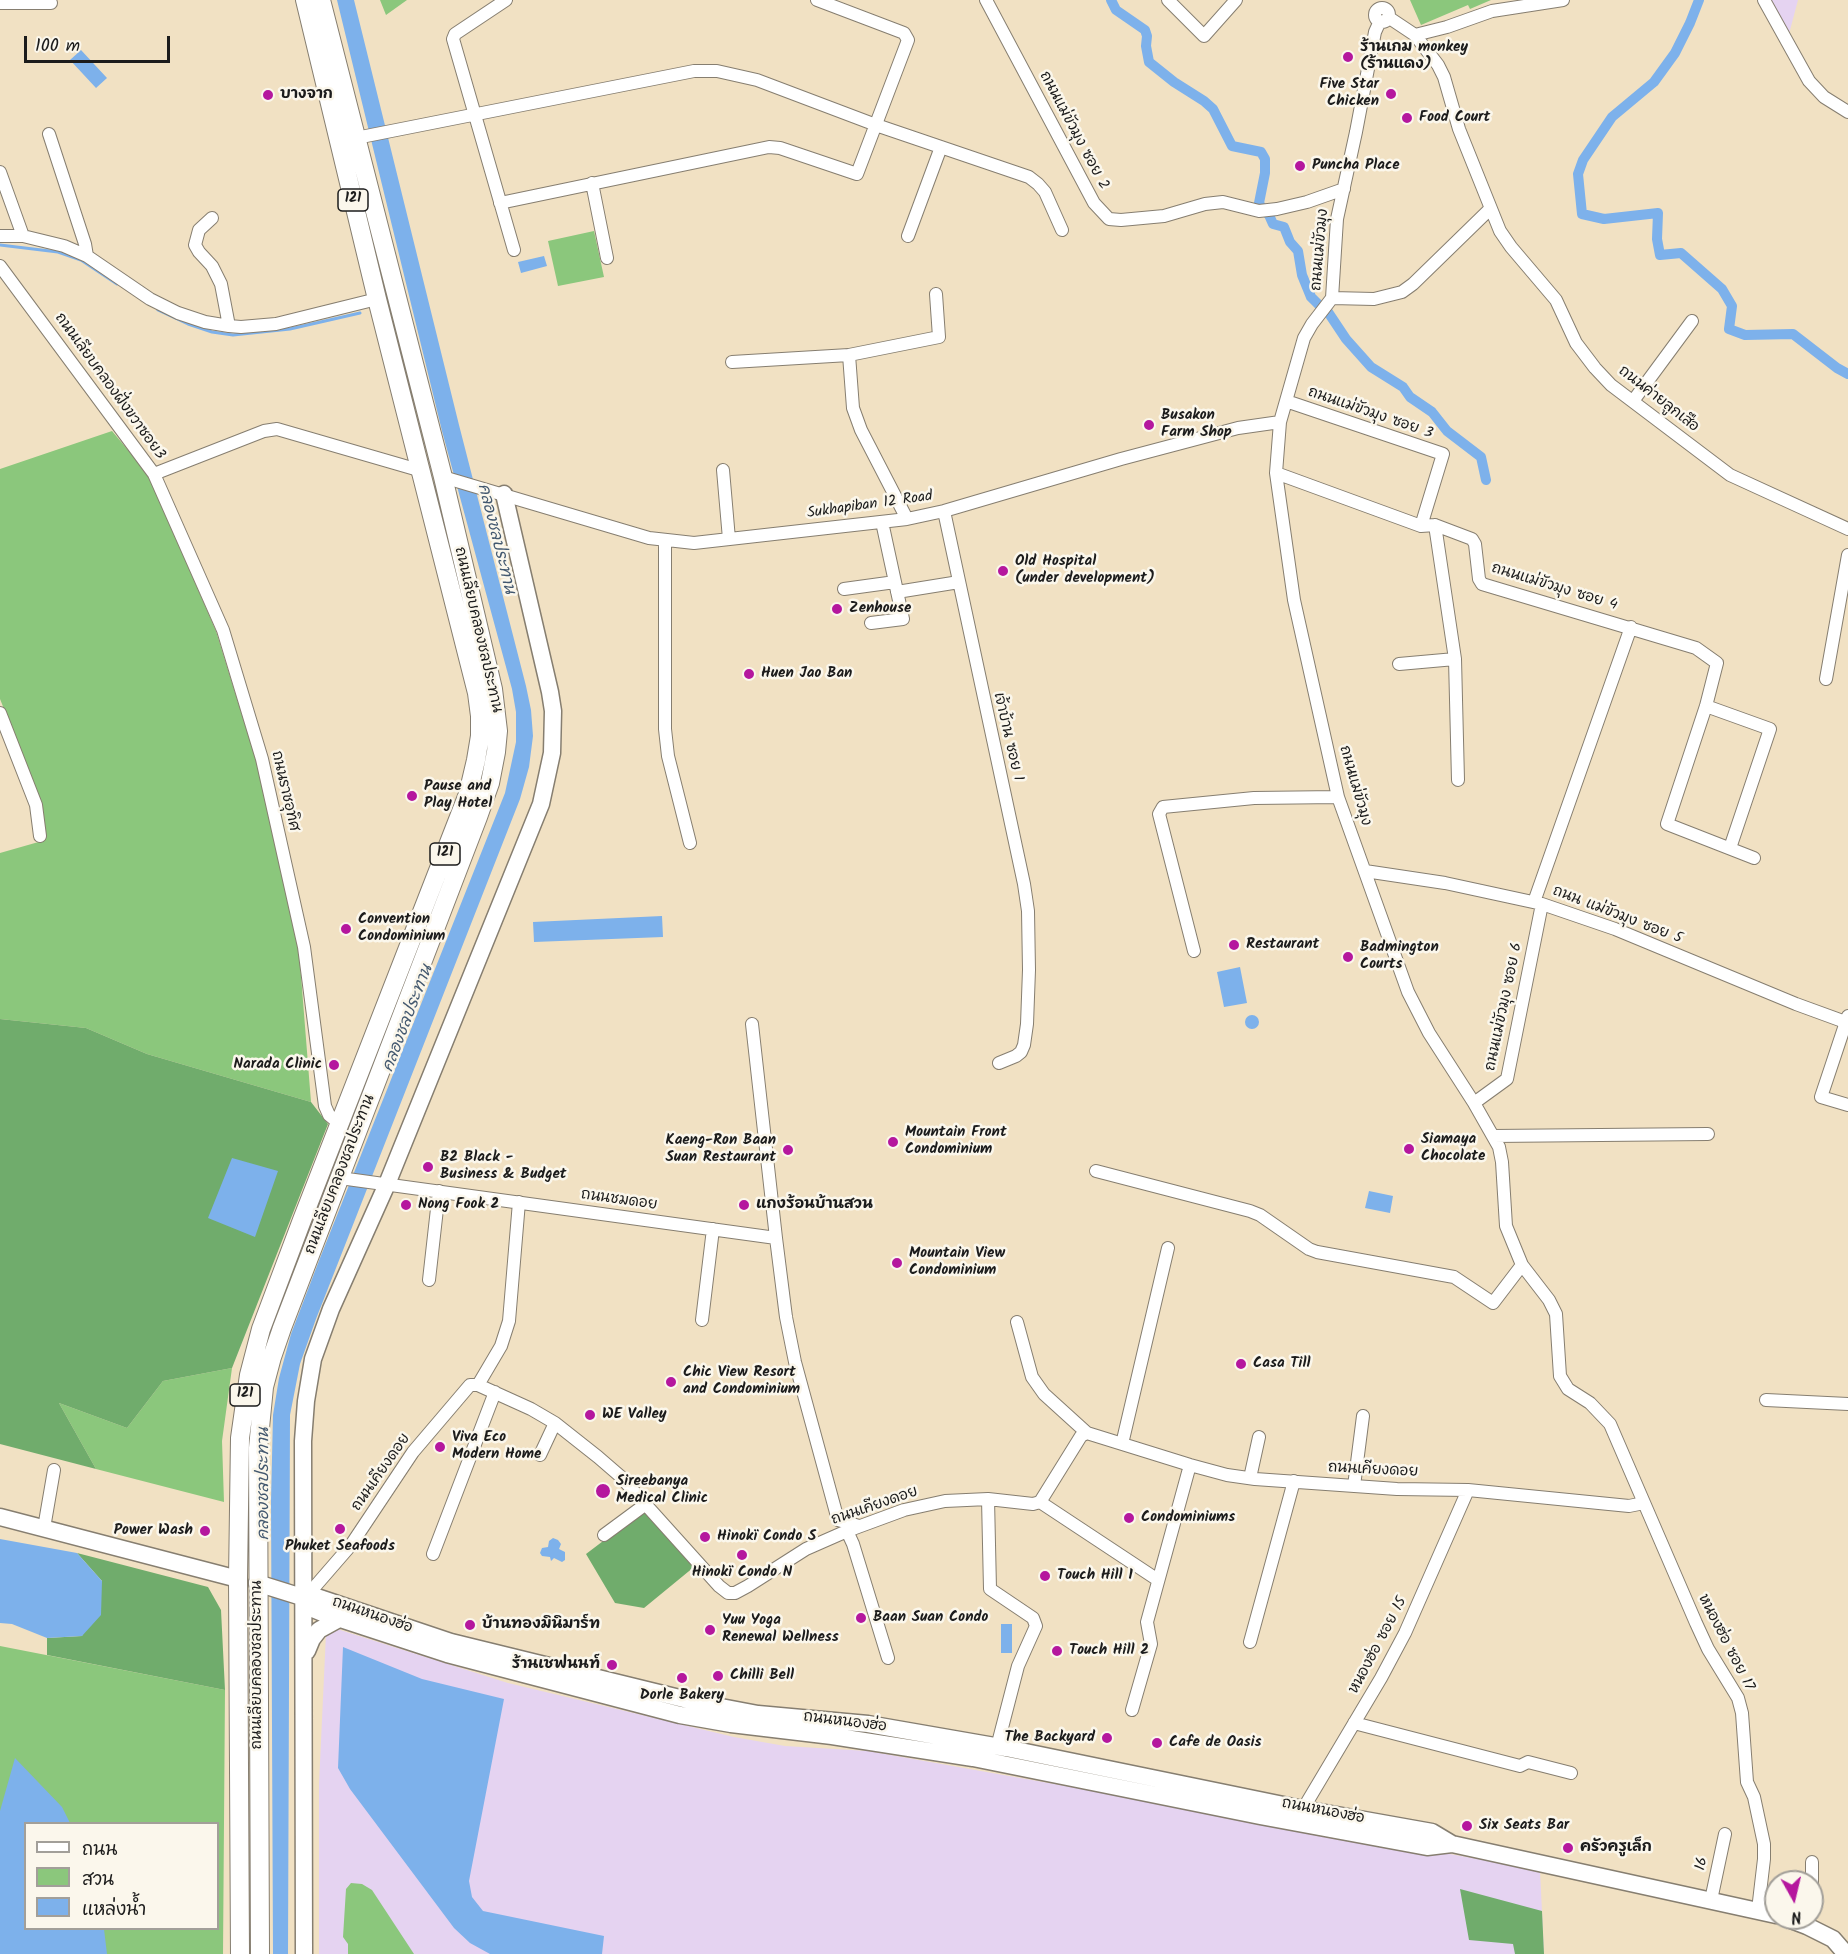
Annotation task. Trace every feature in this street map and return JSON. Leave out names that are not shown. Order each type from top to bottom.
[{"type":"main road","name":"ถนนเลียบคลองชลประทาน","points":[[260,1954],[258,1440],[264,1387],[282,1328],[490,783],[496,752],[497,713],[493,689],[441,507],[420,464],[377,299],[305,0]]},
{"type":"main road","name":"ถนนเลียบคลองชลประทาน","points":[[240,1954],[238,1579],[240,1438],[249,1375],[261,1329],[468,794],[478,752],[480,716],[441,507],[443,477],[321,0]]},
{"type":"main road","points":[[420,464],[426,459],[417,424],[424,403]]},
{"type":"main road","points":[[340,1124],[358,1131]]},
{"type":"main road","points":[[238,1579],[257,1583]]},
{"type":"street","points":[[506,0],[456,34],[453,39],[514,250]]},
{"type":"street","points":[[500,203],[769,147],[780,148],[857,174],[908,40],[904,33],[817,0]]},
{"type":"street","name":"ถนนแม่ขัวมุง ซอย 2","points":[[986,0],[1094,203],[1109,219],[1164,216],[1205,204],[1223,202],[1259,211],[1277,209],[1307,202],[1344,189]]},
{"type":"street","points":[[1168,0],[1204,36],[1236,0]]},
{"type":"street","points":[[1415,35],[1447,27],[1492,11],[1563,0]]},
{"type":"street","points":[[1764,0],[1809,81],[1824,97],[1848,112]]},
{"type":"street","points":[[0,3],[51,3]]},
{"type":"street","name":"ถนนแม่ขัวมุง","points":[[1380,12],[1337,219],[1332,298],[1304,338],[1280,422],[1276,474],[1294,600],[1338,797],[1408,992],[1429,1033],[1493,1136],[1502,1162],[1506,1226],[1522,1265],[1549,1300],[1556,1314],[1560,1376],[1568,1389],[1590,1403],[1610,1424],[1644,1503]]},
{"type":"street","name":"ถนนค่ายลูกเสือ","points":[[1380,12],[1415,35],[1430,53],[1444,77],[1459,129],[1500,231],[1511,248],[1556,300],[1576,343],[1595,368],[1611,385],[1730,474],[1848,529]]},
{"type":"street","points":[[356,138],[694,71],[717,71],[757,80],[876,125],[1029,177],[1045,192],[1062,230]]},
{"type":"street","points":[[49,134],[87,256]]},
{"type":"street","points":[[908,236],[941,147]]},
{"type":"street","points":[[0,172],[23,236]]},
{"type":"street","points":[[592,183],[607,258]]},
{"type":"street","points":[[1332,298],[1374,299],[1402,292],[1413,284],[1490,208]]},
{"type":"street","points":[[212,218],[199,230],[195,245],[212,266],[221,284],[229,326]]},
{"type":"street","points":[[0,236],[23,236],[64,246],[87,256],[150,299],[205,322],[241,327],[276,324],[377,299]]},
{"type":"street","name":"ถนนเลียบคลองฝั่งขวาซอย3","points":[[0,266],[154,474],[264,431],[277,429],[420,464]]},
{"type":"street","points":[[732,362],[849,355],[939,337],[936,294]]},
{"type":"street","points":[[1633,401],[1692,321]]},
{"type":"street","points":[[849,355],[854,408],[861,430],[907,519]]},
{"type":"street","name":"ถนนแม่ขัวมุง ซอย 3","points":[[1286,400],[1443,454],[1421,525]]},
{"type":"street","name":"Sukhapiban 12 Road","points":[[443,477],[649,538],[694,543],[907,519],[944,511],[1153,450],[1238,428],[1280,422]]},
{"type":"street","points":[[723,470],[729,539]]},
{"type":"street","name":"ถนนราชอุทิศ","points":[[154,474],[223,630],[262,759],[304,947],[325,1106],[328,1116],[340,1124]]},
{"type":"street","name":"ถนนแม่ขัวมุง ซอย 4","points":[[1276,474],[1421,525],[1435,525],[1472,539],[1475,544],[1479,579],[1482,584],[1696,648],[1717,663],[1707,706]]},
{"type":"street","points":[[304,1954],[303,1441],[306,1401],[313,1359],[332,1309],[387,1184],[541,804],[552,753],[553,711],[550,692],[500,493]]},
{"type":"street","name":"เจ้าบ้าน ซอย 1","points":[[944,511],[1028,911],[1029,970],[1024,1045],[1016,1056],[999,1063]]},
{"type":"street","points":[[871,623],[903,619],[882,522]]},
{"type":"street","points":[[1435,525],[1455,659],[1458,780]]},
{"type":"street","points":[[665,541],[665,729],[668,756],[690,843]]},
{"type":"street","points":[[1826,680],[1848,555]]},
{"type":"street","points":[[844,589],[959,582]]},
{"type":"street","name":"ถนนแม่ขัวมุง ซอย 6","points":[[1474,1103],[1507,1078],[1538,903],[1631,627]]},
{"type":"street","points":[[1399,664],[1455,659]]},
{"type":"street","points":[[1730,848],[1770,729],[1707,706],[1667,824],[1754,858]]},
{"type":"street","points":[[0,713],[36,805],[39,836]]},
{"type":"street","points":[[1194,951],[1159,814],[1163,807],[1254,798],[1338,797]]},
{"type":"street","name":"ถนน แม่ขัวมุง ซอย 5","points":[[1365,871],[1445,882],[1538,903],[1615,929],[1847,1020]]},
{"type":"street","points":[[1847,1020],[1821,1097],[1848,1105]]},
{"type":"street","points":[[752,1024],[786,1317],[795,1362],[838,1520],[860,1527]]},
{"type":"street","points":[[1493,1136],[1708,1134]]},
{"type":"street","points":[[1096,1171],[1250,1211],[1260,1215],[1309,1249],[1317,1252],[1454,1277],[1493,1303],[1522,1265]]},
{"type":"street","name":"ถนนชมดอย","points":[[340,1178],[776,1238]]},
{"type":"street","points":[[429,1280],[440,1191]]},
{"type":"street","points":[[478,1385],[501,1346],[509,1321],[519,1202]]},
{"type":"street","points":[[702,1320],[713,1229]]},
{"type":"street","points":[[1122,1444],[1168,1248]]},
{"type":"street","points":[[1017,1322],[1032,1377],[1044,1394],[1087,1433],[1081,1436],[1040,1502],[1158,1580]]},
{"type":"street","name":"ถนนเคียงดอย","points":[[304,1598],[351,1545],[413,1452],[470,1385],[478,1385],[495,1392],[555,1423],[606,1463],[728,1593],[735,1593],[806,1549],[904,1510],[928,1504],[987,1499],[1033,1504],[1040,1502]]},
{"type":"street","points":[[433,1554],[495,1392]]},
{"type":"street","points":[[1766,1400],[1848,1404]]},
{"type":"street","points":[[1354,1486],[1363,1416]]},
{"type":"street","points":[[540,1455],[555,1423]]},
{"type":"street","name":"ถนนเคียงดอย","points":[[1087,1433],[1190,1465],[1250,1478],[1397,1489],[1468,1490],[1629,1506],[1644,1503]]},
{"type":"street","points":[[1250,1478],[1259,1437]]},
{"type":"street","points":[[1132,1710],[1151,1644],[1148,1622],[1190,1465]]},
{"type":"street","points":[[44,1528],[54,1470]]},
{"type":"street","points":[[1250,1642],[1294,1481]]},
{"type":"street","name":"หนองฮ่อ ซอย 15","points":[[1303,1809],[1405,1633],[1468,1490]]},
{"type":"street","points":[[987,1499],[990,1589],[1033,1618],[1035,1626],[1018,1666],[990,1753]]},
{"type":"street","name":"หนองฮ่อ ซอย 17","points":[[1644,1503],[1704,1640],[1738,1698],[1742,1713],[1747,1782],[1754,1797],[1764,1844],[1758,1910]]},
{"type":"street","points":[[604,1535],[646,1504]]},
{"type":"street","points":[[0,1517],[238,1579]]},
{"type":"street","points":[[847,1531],[888,1658]]},
{"type":"street","points":[[257,1583],[304,1598]]},
{"type":"street","name":"ถนนหนองฮ่อ","points":[[304,1598],[317,1597],[451,1642],[681,1707]]},
{"type":"street","name":"ถนนหนองฮ่อ","points":[[304,1598],[313,1609],[447,1654],[681,1707],[868,1724],[990,1753],[1244,1805],[1427,1847],[1452,1844]]},
{"type":"street","points":[[304,1658],[312,1639],[319,1630],[339,1619]]},
{"type":"street","points":[[1354,1723],[1520,1766],[1528,1762],[1571,1773]]},
{"type":"street","name":"ถนนหนองฮ่อ","points":[[1244,1805],[1303,1809],[1432,1832],[1452,1844],[1764,1912]]},
{"type":"street","name":"16","points":[[1711,1900],[1725,1834]]},
{"type":"street","points":[[1812,1862],[1812,1870]]},
{"type":"street","points":[[1820,1930],[1833,1939],[1846,1954]]},
{"type":"shaded area","points":[[1771,0],[1798,0],[1789,34]]},
{"type":"shaded area","points":[[337,1629],[508,1683],[734,1737],[785,1746],[868,1751],[1540,1870],[1544,1954],[319,1954],[319,1784],[326,1634]]},
{"type":"green space","points":[[380,0],[407,0],[386,15]]},
{"type":"green space","points":[[1410,0],[1491,0],[1470,9],[1468,5],[1421,25]]},
{"type":"green space","points":[[594,231],[604,277],[558,286],[548,241]]},
{"type":"green space","points":[[112,431],[148,474],[216,631],[258,767],[298,938],[311,1102],[147,1054],[86,1028],[0,1019],[0,853],[42,841],[39,796],[0,699],[0,469]]},
{"type":"green space","points":[[0,1019],[86,1028],[147,1054],[311,1102],[328,1124],[232,1368],[163,1381],[127,1428],[59,1403],[96,1469],[0,1444]]},
{"type":"green space","points":[[232,1368],[222,1441],[224,1502],[96,1469],[59,1403],[127,1428],[163,1381]]},
{"type":"green space","points":[[644,1510],[694,1567],[644,1608],[615,1603],[586,1554]]},
{"type":"green space","points":[[77,1553],[208,1587],[221,1610],[225,1690],[47,1655],[47,1638],[82,1636],[102,1581]]},
{"type":"green space","points":[[0,1646],[225,1690],[223,1954],[0,1954]]},
{"type":"green space","points":[[351,1883],[362,1884],[372,1890],[414,1954],[348,1954],[348,1944],[343,1937],[346,1889]]},
{"type":"green space","points":[[1460,1889],[1542,1911],[1544,1954],[1515,1954],[1513,1944],[1469,1940]]},
{"type":"water","points":[[337,0],[354,0],[526,686],[533,736],[529,767],[520,799],[300,1364],[290,1415],[288,1954],[273,1954],[271,1501],[273,1415],[279,1378],[291,1334],[320,1258],[505,793],[516,742],[516,712],[512,689],[442,431]]},
{"type":"water","points":[[81,50],[107,78],[96,88],[70,60]]},
{"type":"water","points":[[544,256],[547,266],[521,273],[518,262]]},
{"type":"water","points":[[662,916],[663,937],[534,942],[533,922]]},
{"type":"water","points":[[1240,967],[1247,1003],[1224,1007],[1217,972]]},
{"type":"water","points":[[1249,1015],[1255,1015],[1259,1022],[1255,1029],[1249,1029],[1245,1025],[1245,1019]]},
{"type":"water","points":[[232,1158],[278,1171],[255,1237],[208,1218]]},
{"type":"water","points":[[1369,1191],[1393,1196],[1390,1213],[1365,1208]]},
{"type":"water","points":[[553,1538],[561,1544],[559,1549],[565,1552],[565,1560],[562,1562],[554,1558],[551,1561],[550,1557],[542,1556],[540,1553],[542,1548],[548,1547],[549,1541]]},
{"type":"water","points":[[0,1539],[77,1553],[102,1581],[101,1615],[82,1636],[47,1638],[12,1624],[0,1623]]},
{"type":"water","points":[[1001,1624],[1012,1624],[1012,1653],[1001,1653]]},
{"type":"water","points":[[343,1647],[422,1679],[504,1699],[469,1881],[472,1897],[483,1911],[604,1936],[602,1954],[490,1954],[470,1943],[454,1928],[350,1789],[338,1768]]},
{"type":"water","points":[[15,1758],[62,1807],[70,1822],[24,1822],[24,1930],[104,1930],[107,1954],[0,1954],[0,1811]]},
{"type":"waterway","points":[[1111,0],[1116,10],[1145,30],[1149,62],[1213,109],[1232,146],[1261,152],[1265,159],[1265,173],[1259,203],[1273,224],[1284,227],[1290,242],[1298,251],[1302,275],[1311,297],[1322,308]]},
{"type":"waterway","points":[[1699,0],[1675,53],[1654,82],[1612,117],[1583,160],[1578,174],[1582,214],[1604,219],[1658,213],[1657,239],[1660,255],[1681,253],[1722,289],[1732,306],[1729,329],[1745,335],[1793,334],[1848,374]]},
{"type":"waterway","points":[[0,245],[58,252],[81,260],[117,284]]},
{"type":"waterway","points":[[158,310],[188,324],[212,332],[233,335],[290,329],[360,313]]},
{"type":"waterway","points":[[1328,312],[1346,339],[1371,367],[1403,387],[1410,397],[1432,412],[1447,431],[1481,457],[1486,480]]},
{"type":"place","name":"ร้านเกม monkey (ร้านแดง)","points":[[1348,57]]},
{"type":"place","name":"Five Star Chicken","points":[[1391,94]]},
{"type":"place","name":"บางจาก","points":[[268,95]]},
{"type":"place","name":"Food Court","points":[[1407,118]]},
{"type":"place","name":"Puncha Place","points":[[1300,166]]},
{"type":"place","name":"Busakon Farm Shop","points":[[1149,425]]},
{"type":"place","name":"Old Hospital (under development)","points":[[1003,571]]},
{"type":"place","name":"Zenhouse","points":[[837,609]]},
{"type":"place","name":"Huen Jao Ban","points":[[749,674]]},
{"type":"place","name":"Pause and Play Hotel","points":[[412,796]]},
{"type":"place","name":"Convention Condominium","points":[[346,929]]},
{"type":"place","name":"Restaurant","points":[[1234,945]]},
{"type":"place","name":"Badmington Courts","points":[[1348,957]]},
{"type":"place","name":"Narada Clinic","points":[[334,1065]]},
{"type":"place","name":"Mountain Front Condominium","points":[[893,1142]]},
{"type":"place","name":"Siamaya Chocolate","points":[[1409,1149]]},
{"type":"place","name":"Kaeng-Ron Baan Suan Restaurant","points":[[788,1150]]},
{"type":"place","name":"B2 Black - Business & Budget","points":[[428,1167]]},
{"type":"place","name":"Nong Fook 2","points":[[406,1205]]},
{"type":"place","name":"แกงร้อนบ้านสวน","points":[[744,1205]]},
{"type":"place","name":"Mountain View Condominium","points":[[897,1263]]},
{"type":"place","name":"Casa Till","points":[[1241,1364]]},
{"type":"place","name":"Chic View Resort and Condominium","points":[[671,1382]]},
{"type":"place","name":"WE Valley","points":[[590,1415]]},
{"type":"place","name":"Viva Eco Modern Home","points":[[440,1447]]},
{"type":"place","name":"Sireebanya Medical Clinic","points":[[603,1491]]},
{"type":"place","name":"Condominiums","points":[[1129,1518]]},
{"type":"place","name":"Phuket Seafoods","points":[[340,1529]]},
{"type":"place","name":"Power Wash","points":[[205,1531]]},
{"type":"place","name":"Hinokï Condo S","points":[[705,1537]]},
{"type":"place","name":"Hinokï Condo N","points":[[742,1555]]},
{"type":"place","name":"Touch Hill 1","points":[[1045,1576]]},
{"type":"place","name":"Baan Suan Condo","points":[[861,1618]]},
{"type":"place","name":"บ้านทองมินิมาร์ท","points":[[470,1625]]},
{"type":"place","name":"Yuu Yoga Renewal Wellness","points":[[710,1630]]},
{"type":"place","name":"Touch Hill 2","points":[[1057,1651]]},
{"type":"place","name":"ร้านเชฟนนท์","points":[[612,1665]]},
{"type":"place","name":"Chilli Bell","points":[[718,1676]]},
{"type":"place","name":"Dorle Bakery","points":[[682,1678]]},
{"type":"place","name":"The Backyard","points":[[1107,1738]]},
{"type":"place","name":"Cafe de Oasis","points":[[1157,1743]]},
{"type":"place","name":"Six Seats Bar","points":[[1467,1826]]},
{"type":"place","name":"ครัวครูเล็ก","points":[[1568,1848]]},
{"type":"water label","name":"คลองชลประทาน","points":[[495,539]]},
{"type":"water label","name":"คลองชลประทาน","points":[[409,1019]]},
{"type":"water label","name":"คลองชลประทาน","points":[[265,1484]]}]
